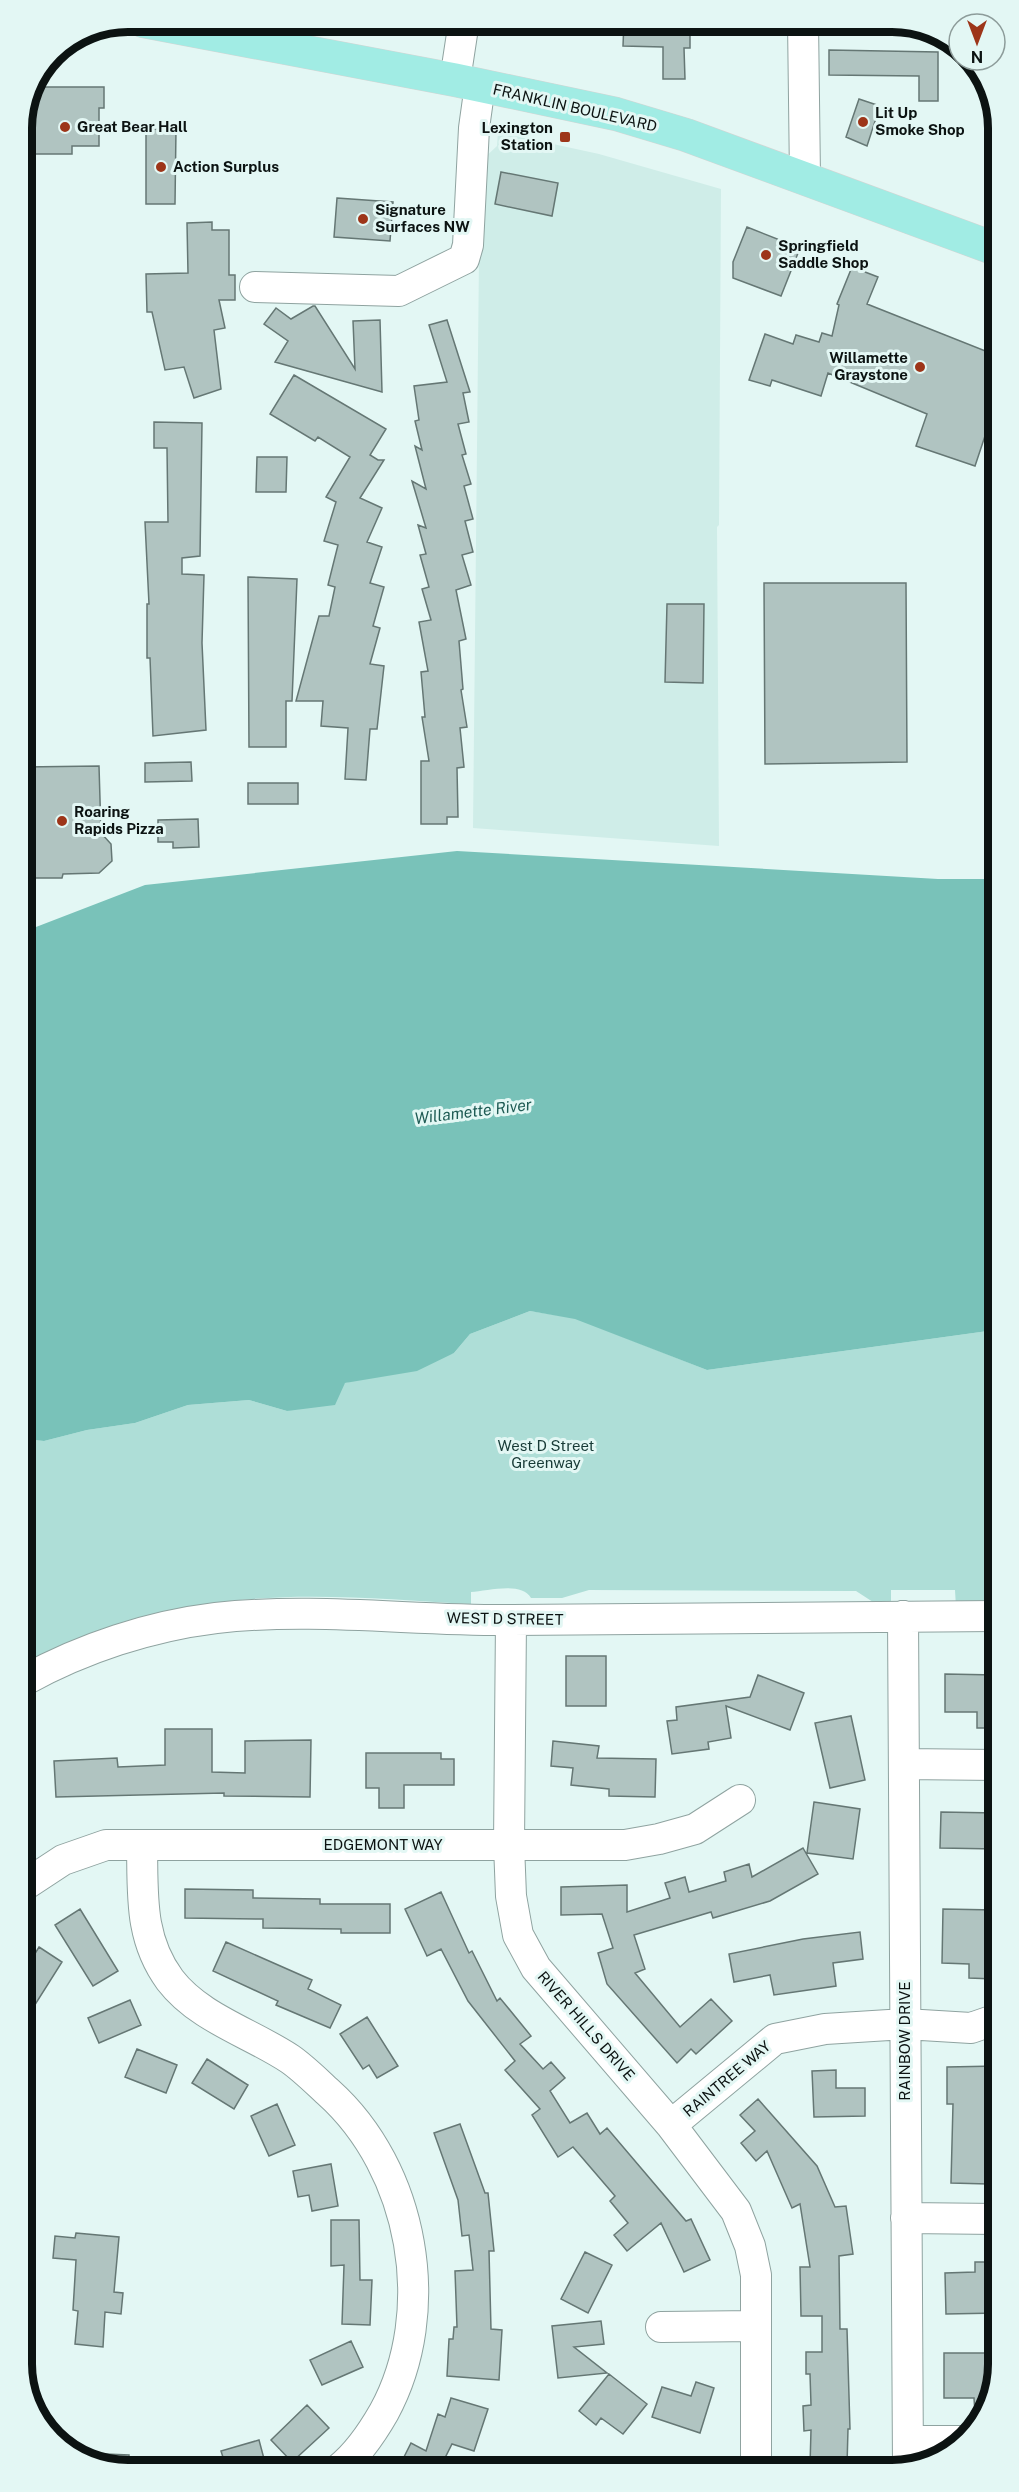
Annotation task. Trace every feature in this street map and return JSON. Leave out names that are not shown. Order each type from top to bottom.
[{"type":"main road","name":"FRANKLIN BOULEVARD","points":[[202,32],[616,114],[686,135],[988,246]]},
{"type":"street","points":[[255,287],[399,291],[464,259],[468,245],[474,128],[465,32]]},
{"type":"street","points":[[803,32],[805,178]]},
{"type":"street","name":"WEST D STREET","points":[[32,1677],[108,1643],[167,1627],[216,1618],[309,1614],[511,1620],[988,1616]]},
{"type":"street","name":"RAINBOW DRIVE","points":[[903,1616],[908,2453]]},
{"type":"street","name":"RIVER HILLS DRIVE","points":[[511,1620],[509,1845],[511,1896],[518,1935],[536,1968],[671,2125],[736,2211],[750,2246],[756,2275],[756,2460]]},
{"type":"street","points":[[904,1764],[988,1765]]},
{"type":"street","name":"EDGEMONT WAY","points":[[32,1880],[63,1860],[106,1845],[625,1845],[695,1829],[740,1800]]},
{"type":"street","points":[[142,1845],[143,1902],[150,1945],[170,1980],[194,2004],[291,2060],[330,2093],[360,2127],[387,2173],[406,2225],[412,2264],[414,2310],[406,2361],[391,2399],[373,2432],[347,2460]]},
{"type":"street","name":"RAINTREE WAY","points":[[671,2125],[775,2040],[825,2029],[905,2024],[971,2028],[988,2022]]},
{"type":"street","points":[[906,2218],[988,2219]]},
{"type":"street","points":[[660,2327],[756,2326]]},
{"type":"street","points":[[908,2453],[944,2445]]},
{"type":"shaded area","points":[[498,132],[599,154],[721,189],[719,525],[717,527],[719,846],[473,828],[480,162],[497,146]]},
{"type":"green space","name":"West D Street Greenway","points":[[530,1311],[575,1318],[707,1370],[988,1331],[988,1607],[956,1607],[955,1590],[891,1590],[891,1601],[873,1602],[856,1591],[589,1590],[562,1598],[531,1598],[526,1593],[512,1588],[471,1592],[471,1604],[361,1598],[279,1597],[222,1602],[135,1620],[79,1639],[32,1660],[32,1440],[44,1441],[87,1430],[135,1423],[188,1405],[249,1400],[287,1411],[345,1383],[454,1353],[470,1334]]},
{"type":"water","name":"Willamette River","points":[[457,851],[938,879],[988,879],[988,1331],[707,1370],[575,1319],[530,1311],[470,1334],[454,1353],[417,1371],[345,1383],[335,1405],[287,1411],[249,1400],[188,1405],[135,1423],[87,1430],[44,1441],[32,1440],[32,929],[145,885]]},
{"type":"building","points":[[624,32],[690,32],[690,48],[684,48],[685,79],[663,79],[663,47],[623,46]]},
{"type":"building","points":[[829,50],[938,52],[938,101],[919,101],[919,76],[829,75]]},
{"type":"building","name":"Great Bear Hall","points":[[40,87],[104,87],[104,108],[99,108],[99,146],[72,146],[72,154],[32,154],[32,121]]},
{"type":"building","name":"Lit Up Smoke Shop","points":[[859,99],[880,106],[867,146],[846,137]]},
{"type":"building","name":"Action Surplus","points":[[146,129],[176,129],[175,204],[146,204]]},
{"type":"building","points":[[501,172],[558,183],[552,216],[495,204]]},
{"type":"building","name":"Signature Surfaces NW","points":[[337,198],[393,202],[390,241],[334,237]]},
{"type":"building","points":[[212,222],[212,230],[229,230],[229,275],[235,275],[235,300],[219,300],[225,328],[214,330],[221,389],[194,398],[184,367],[165,370],[152,312],[147,312],[146,274],[188,273],[187,223]]},
{"type":"building","name":"Springfield Saddle Shop","points":[[747,227],[800,248],[781,296],[733,278],[733,262]]},
{"type":"building","points":[[852,267],[878,277],[867,304],[988,352],[988,427],[975,466],[916,446],[927,414],[828,373],[821,396],[772,380],[770,386],[749,380],[765,334],[793,344],[796,335],[819,342],[822,333],[832,336],[839,305],[837,304]]},
{"type":"building","points":[[313,306],[355,369],[353,321],[380,320],[382,392],[275,362],[288,341],[264,324],[276,308],[291,319]]},
{"type":"building","points":[[447,320],[470,392],[463,393],[469,422],[458,424],[466,454],[462,455],[471,484],[464,486],[473,519],[465,521],[473,552],[462,555],[471,585],[456,590],[466,639],[459,641],[463,689],[461,690],[467,727],[460,728],[464,767],[457,768],[458,817],[447,817],[447,824],[421,824],[421,761],[429,761],[422,717],[425,717],[421,672],[428,671],[419,622],[431,620],[422,589],[429,587],[420,555],[426,554],[418,525],[426,528],[412,481],[426,489],[415,446],[422,450],[415,421],[419,420],[414,386],[447,382],[429,325]]},
{"type":"building","points":[[294,375],[386,429],[370,455],[378,460],[384,460],[360,498],[382,508],[367,542],[382,547],[370,583],[384,587],[373,626],[380,628],[370,664],[384,666],[377,729],[370,729],[366,780],[345,779],[348,728],[321,726],[323,701],[296,701],[319,616],[329,616],[335,587],[328,585],[338,545],[324,541],[336,502],[326,497],[350,457],[318,437],[315,441],[270,414]]},
{"type":"building","points":[[154,422],[202,423],[200,556],[182,558],[182,574],[204,575],[202,643],[206,730],[153,736],[150,658],[147,658],[147,604],[149,604],[145,522],[168,522],[167,448],[154,448]]},
{"type":"building","points":[[257,457],[287,457],[286,492],[256,492]]},
{"type":"building","points":[[248,577],[297,579],[292,701],[286,701],[286,747],[249,747]]},
{"type":"building","points":[[764,583],[906,583],[907,762],[765,764]]},
{"type":"building","points":[[667,604],[704,604],[703,683],[665,682]]},
{"type":"building","points":[[191,762],[192,781],[145,782],[145,763]]},
{"type":"building","name":"Roaring Rapids Pizza","points":[[99,766],[101,833],[111,844],[112,861],[99,873],[63,874],[62,878],[32,878],[32,767]]},
{"type":"building","points":[[248,783],[298,783],[298,804],[248,804]]},
{"type":"building","points":[[198,819],[199,847],[173,848],[173,842],[158,842],[158,820]]},
{"type":"building","points":[[566,1656],[606,1656],[606,1706],[566,1706]]},
{"type":"building","points":[[945,1674],[988,1675],[988,1728],[977,1728],[977,1712],[945,1712]]},
{"type":"building","points":[[758,1675],[804,1693],[790,1730],[726,1706],[731,1738],[708,1742],[709,1749],[672,1754],[667,1721],[677,1720],[676,1707],[750,1697]]},
{"type":"building","points":[[851,1716],[865,1780],[830,1788],[815,1723]]},
{"type":"building","points":[[165,1729],[212,1729],[212,1772],[245,1773],[245,1741],[311,1740],[310,1797],[224,1796],[224,1793],[56,1797],[54,1761],[117,1758],[118,1767],[165,1765]]},
{"type":"building","points":[[553,1741],[599,1746],[597,1758],[656,1759],[655,1797],[609,1796],[609,1789],[571,1785],[573,1768],[551,1766]]},
{"type":"building","points":[[366,1753],[441,1753],[441,1759],[454,1759],[454,1785],[404,1785],[404,1808],[379,1808],[379,1788],[366,1788]]},
{"type":"building","points":[[814,1802],[860,1809],[853,1859],[807,1853]]},
{"type":"building","points":[[941,1812],[988,1813],[988,1849],[940,1848]]},
{"type":"building","points":[[803,1848],[818,1874],[770,1901],[713,1918],[711,1912],[634,1935],[645,1969],[635,1973],[680,2027],[711,1999],[732,2021],[696,2054],[691,2049],[677,2063],[607,1984],[598,1953],[613,1948],[602,1914],[561,1915],[561,1887],[627,1885],[627,1912],[670,1898],[665,1883],[685,1877],[689,1892],[726,1881],[724,1872],[749,1864],[752,1877]]},
{"type":"building","points":[[185,1889],[253,1890],[253,1898],[320,1899],[320,1904],[390,1904],[390,1933],[341,1933],[341,1929],[263,1928],[263,1919],[185,1918]]},
{"type":"building","points":[[441,1892],[469,1953],[472,1951],[497,2001],[500,1998],[531,2036],[520,2044],[543,2069],[551,2062],[565,2078],[550,2091],[570,2123],[587,2113],[600,2134],[607,2128],[686,2221],[691,2219],[710,2260],[684,2272],[661,2223],[627,2251],[614,2235],[628,2223],[610,2201],[615,2196],[573,2147],[558,2157],[532,2115],[540,2109],[505,2070],[515,2061],[468,2001],[441,1949],[427,1956],[405,1909]]},
{"type":"building","points":[[80,1909],[118,1971],[93,1986],[55,1925]]},
{"type":"building","points":[[943,1909],[988,1910],[988,1979],[969,1978],[969,1964],[942,1963]]},
{"type":"building","points":[[860,1932],[863,1959],[833,1963],[836,1986],[774,1995],[770,1975],[734,1982],[729,1954],[803,1939]]},
{"type":"building","points":[[226,1942],[312,1980],[308,1989],[341,2005],[330,2028],[276,2005],[278,2001],[213,1971]]},
{"type":"building","points":[[39,1947],[62,1962],[32,2010],[32,1958]]},
{"type":"building","points":[[130,2000],[141,2025],[99,2043],[88,2018]]},
{"type":"building","points":[[367,2017],[398,2066],[377,2078],[369,2065],[363,2069],[340,2034]]},
{"type":"building","points":[[137,2049],[177,2065],[166,2093],[125,2077]]},
{"type":"building","points":[[207,2059],[248,2085],[234,2109],[192,2083]]},
{"type":"building","points":[[988,2066],[988,2184],[951,2183],[953,2104],[947,2104],[947,2067]]},
{"type":"building","points":[[836,2070],[836,2088],[865,2088],[865,2116],[814,2117],[812,2071]]},
{"type":"building","points":[[758,2099],[817,2166],[835,2207],[846,2206],[853,2254],[839,2256],[840,2329],[847,2329],[850,2429],[848,2429],[847,2460],[810,2460],[811,2430],[804,2431],[803,2406],[811,2405],[810,2374],[806,2374],[806,2352],[822,2352],[822,2316],[801,2316],[800,2267],[810,2267],[800,2204],[792,2208],[767,2151],[756,2161],[741,2143],[755,2131],[740,2115]]},
{"type":"building","points":[[277,2104],[295,2145],[269,2156],[251,2116]]},
{"type":"building","points":[[460,2124],[485,2193],[488,2193],[494,2251],[489,2251],[491,2329],[502,2330],[499,2380],[447,2376],[449,2339],[453,2339],[454,2327],[457,2327],[455,2271],[473,2270],[469,2235],[462,2236],[458,2200],[434,2133]]},
{"type":"building","points":[[331,2164],[338,2206],[312,2211],[309,2195],[298,2197],[293,2171]]},
{"type":"building","points":[[331,2220],[359,2220],[360,2280],[372,2280],[370,2325],[342,2324],[344,2265],[331,2266]]},
{"type":"building","points":[[76,2233],[119,2237],[114,2292],[123,2293],[121,2314],[105,2312],[103,2347],[75,2344],[78,2311],[73,2310],[76,2260],[53,2258],[55,2236],[75,2238]]},
{"type":"building","points":[[585,2252],[612,2265],[588,2313],[561,2299]]},
{"type":"building","points":[[975,2262],[988,2262],[988,2313],[946,2314],[945,2273],[975,2272]]},
{"type":"building","points":[[601,2321],[604,2344],[574,2347],[607,2373],[558,2378],[552,2326]]},
{"type":"building","points":[[351,2341],[363,2367],[322,2385],[310,2360]]},
{"type":"building","points":[[944,2353],[988,2353],[986,2384],[975,2412],[974,2398],[944,2398]]},
{"type":"building","points":[[609,2374],[647,2404],[623,2434],[601,2418],[596,2425],[579,2411]]},
{"type":"building","points":[[696,2382],[714,2388],[700,2433],[652,2417],[662,2387],[691,2396]]},
{"type":"building","points":[[451,2398],[488,2409],[474,2451],[452,2444],[444,2460],[402,2460],[411,2443],[426,2451],[438,2414],[445,2417]]},
{"type":"building","points":[[307,2405],[329,2428],[294,2460],[290,2460],[271,2440]]},
{"type":"building","points":[[259,2440],[264,2460],[224,2460],[221,2451]]},
{"type":"building","points":[[92,2453],[129,2455],[129,2460],[121,2460],[108,2459]]},
{"type":"place","name":"Lit Up Smoke Shop","points":[[863,122]]},
{"type":"place","name":"Great Bear Hall","points":[[65,127]]},
{"type":"place","name":"Lexington Station","points":[[565,137]]},
{"type":"place","name":"Action Surplus","points":[[161,167]]},
{"type":"place","name":"Signature Surfaces NW","points":[[363,219]]},
{"type":"place","name":"Springfield Saddle Shop","points":[[766,255]]},
{"type":"place","name":"Willamette Graystone","points":[[920,367]]},
{"type":"place","name":"Roaring Rapids Pizza","points":[[62,821]]}]
